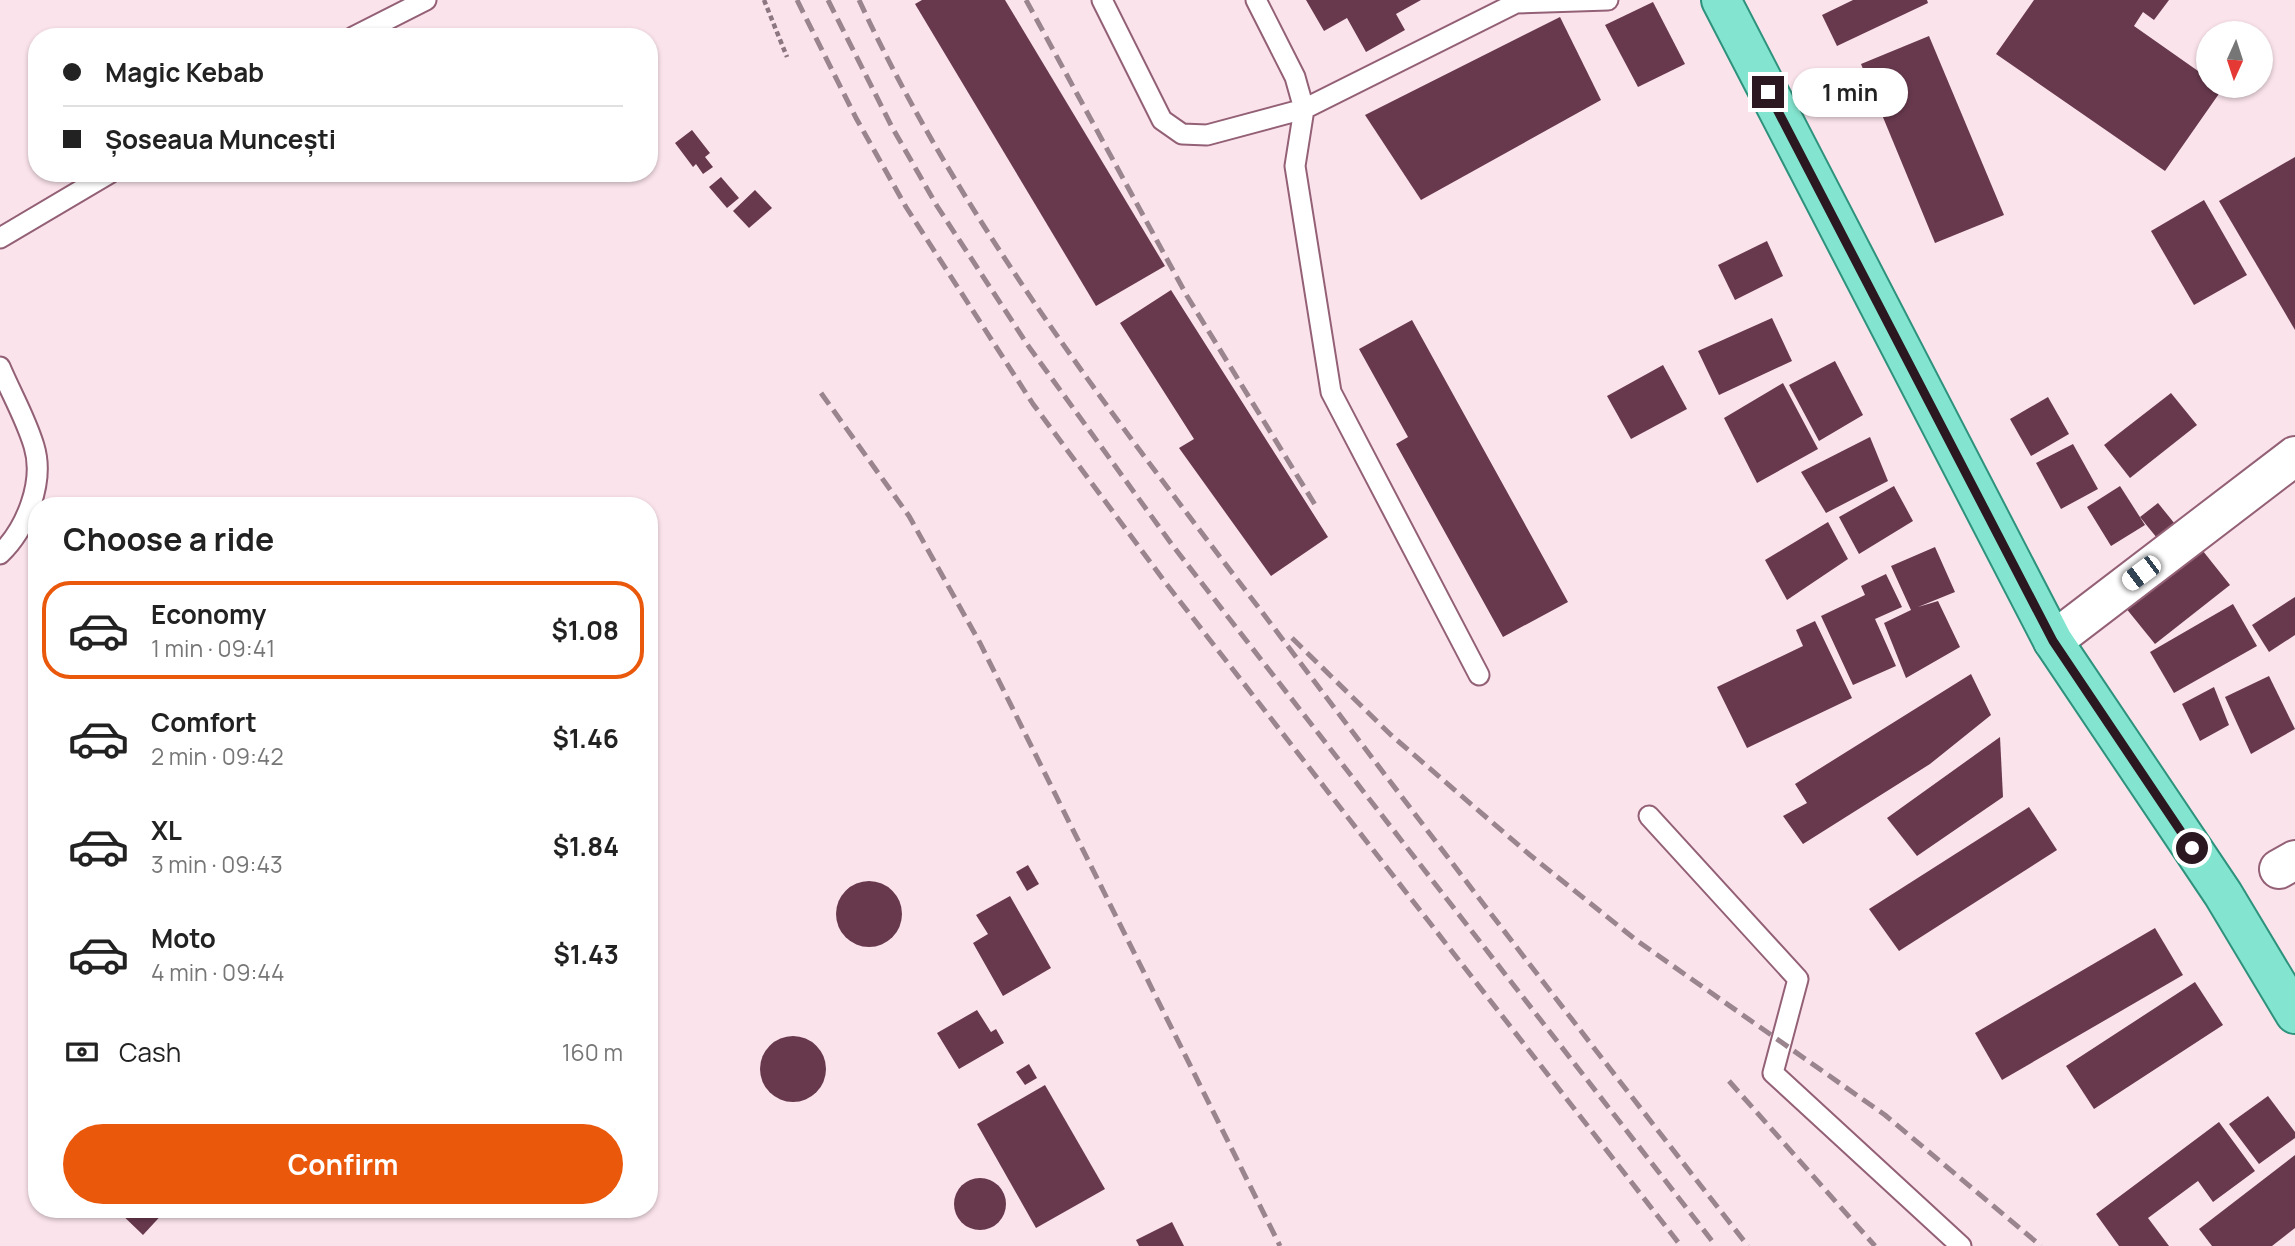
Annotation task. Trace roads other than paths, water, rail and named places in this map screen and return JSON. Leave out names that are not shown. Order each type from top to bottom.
[{"type":"main road","points":[[1721,0],[2053,641],[2223,894],[2295,1014]]},
{"type":"street","points":[[2053,641],[2295,456]]},
{"type":"lane","points":[[371,28],[426,0]]},
{"type":"lane","points":[[1102,0],[1162,120],[1182,134],[1207,135],[1304,109],[1516,3],[1608,0]]},
{"type":"lane","points":[[1256,0],[1295,77],[1304,109],[1295,166],[1331,392],[1479,675]]},
{"type":"lane","points":[[0,238],[95,182]]},
{"type":"lane","points":[[0,367],[35,448],[35,497]]},
{"type":"lane","points":[[0,554],[13,542],[28,514]]},
{"type":"lane","points":[[1649,816],[1798,979],[1773,1073],[1961,1246]]},
{"type":"railway","points":[[797,0],[856,118],[906,207],[1033,404],[1168,586],[1681,1246]]},
{"type":"railway","points":[[828,0],[892,127],[937,206],[1029,347],[1173,546],[1716,1246]]},
{"type":"railway","points":[[859,0],[900,83],[945,163],[994,242],[1098,394],[1445,853],[1748,1246]]},
{"type":"railway","points":[[1026,0],[1187,296],[1317,508]]},
{"type":"railway","points":[[821,393],[909,516],[980,643],[1280,1246]]},
{"type":"railway","points":[[1292,638],[1391,735],[1530,855],[1636,940],[1885,1115],[2041,1246]]},
{"type":"railway","points":[[1729,1081],[1875,1246]]}]
